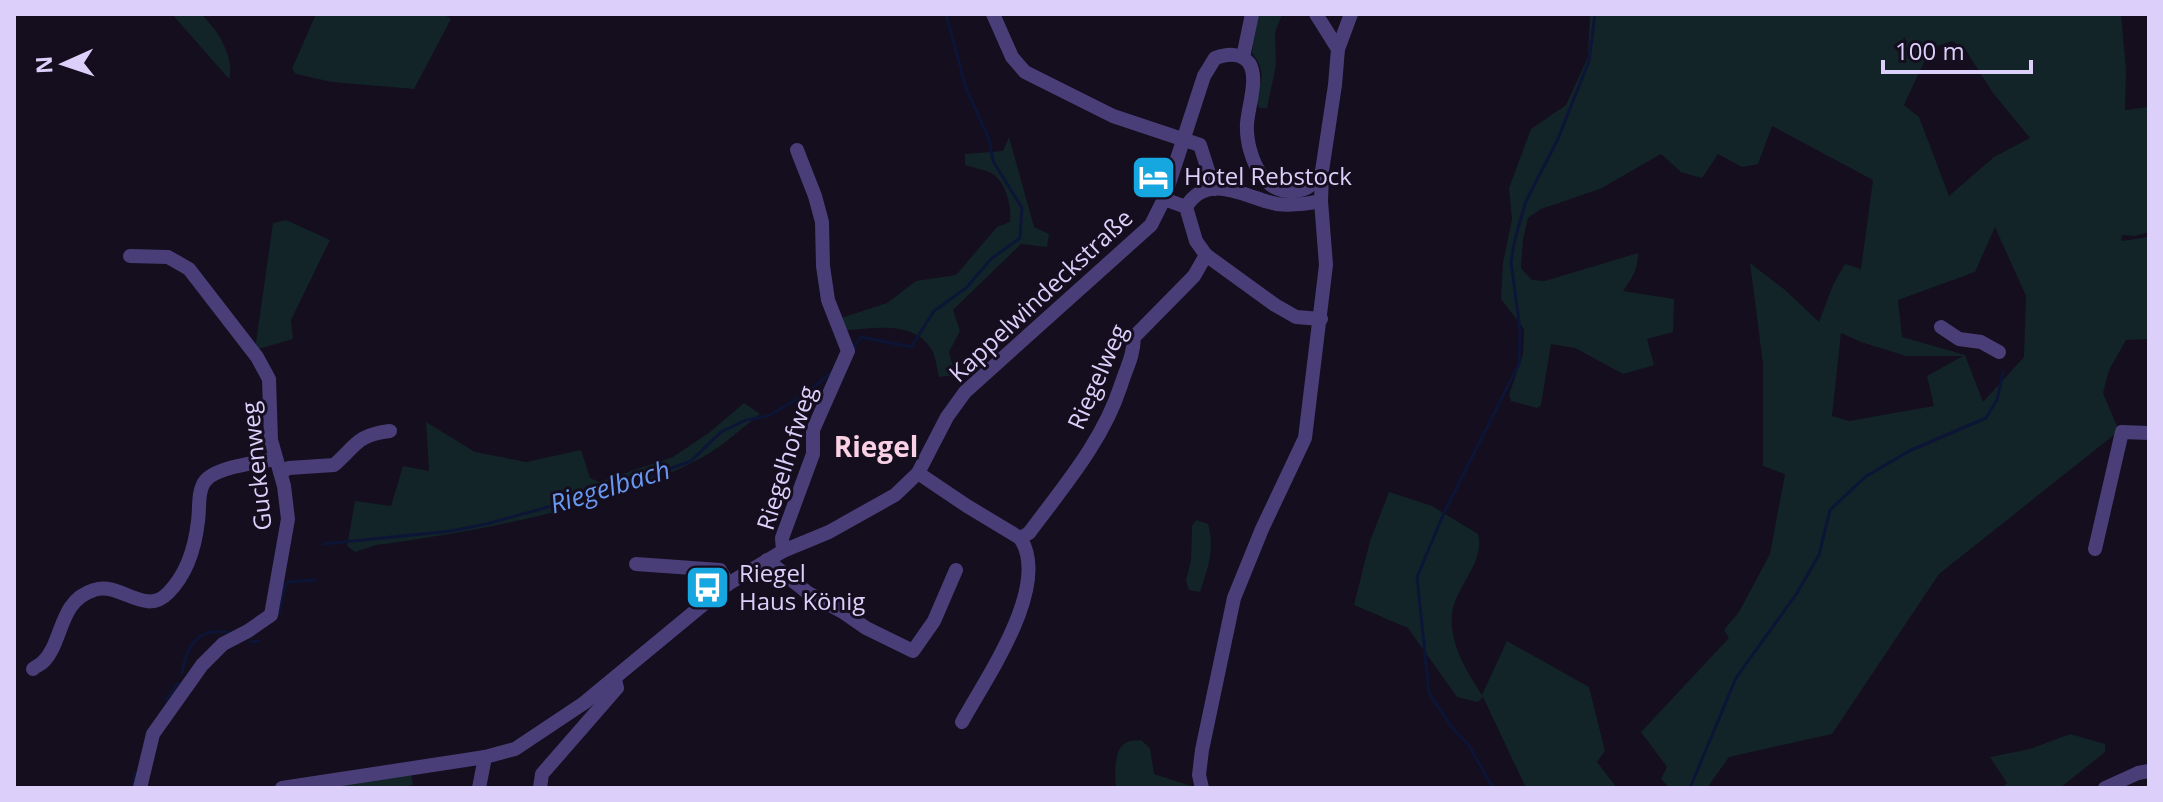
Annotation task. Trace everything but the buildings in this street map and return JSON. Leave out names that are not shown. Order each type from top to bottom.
[{"type":"street","points":[[993,14],[1012,57],[1025,72],[1113,116],[1200,145],[1214,189]]},
{"type":"street","points":[[1252,14],[1243,57],[1253,77],[1247,140],[1259,173],[1274,188],[1296,191],[1316,182],[1322,171]]},
{"type":"street","points":[[1316,14],[1338,49]]},
{"type":"street","points":[[1202,788],[1199,775],[1202,750],[1234,598],[1247,562],[1305,438],[1326,265],[1322,171],[1338,49],[1351,14]]},
{"type":"street","name":"Kappelwindeckstraße","points":[[282,788],[485,757],[515,749],[615,680],[728,584],[783,551],[829,532],[895,495],[918,473],[947,417],[965,392],[1142,234],[1157,215],[1164,199],[1209,65],[1215,58],[1224,55],[1243,57]]},
{"type":"street","name":"Riegelhofweg","points":[[783,551],[782,538],[813,454],[813,430],[848,351],[828,300],[822,222],[797,150]]},
{"type":"street","points":[[1186,207],[1198,193],[1214,189],[1234,189],[1276,204],[1301,205],[1321,201]]},
{"type":"street","points":[[1164,199],[1186,207]]},
{"type":"street","points":[[1186,207],[1196,241],[1206,255],[1285,311],[1296,317],[1321,319]]},
{"type":"street","name":"Riegelweg","points":[[1020,538],[1029,533],[1080,468],[1118,399],[1133,357],[1134,337],[1194,276],[1206,255]]},
{"type":"street","name":"Guckenweg","points":[[130,256],[168,257],[183,264],[257,357],[269,379],[271,440],[288,519],[271,615],[223,644],[193,676],[153,734],[140,788]]},
{"type":"street","points":[[1941,327],[1959,339],[1981,342],[1999,352]]},
{"type":"street","points":[[33,669],[43,661],[72,605],[86,593],[99,588],[145,602],[157,602],[167,594],[189,563],[198,524],[201,490],[206,480],[239,466],[289,468],[334,465],[370,434],[390,431]]},
{"type":"street","points":[[2095,549],[2122,432],[2149,433]]},
{"type":"street","points":[[918,473],[1020,538],[1030,558],[1024,607],[962,722]]},
{"type":"street","points":[[767,560],[808,593],[866,628],[913,651],[934,621],[956,570]]},
{"type":"street","points":[[636,564],[720,570],[728,584]]},
{"type":"street","points":[[540,788],[542,774],[617,688],[615,680]]},
{"type":"street","points":[[479,788],[485,757]]},
{"type":"street","points":[[2105,788],[2149,771]]},
{"type":"shaded area","points":[[172,14],[201,14],[207,20],[227,53],[229,79]]},
{"type":"shaded area","points":[[316,14],[443,14],[451,19],[414,89],[332,82],[296,74],[292,69]]},
{"type":"shaded area","points":[[1256,14],[1282,14],[1275,33],[1276,65],[1267,108],[1259,108],[1257,100],[1262,77],[1252,53]]},
{"type":"shaded area","points":[[1590,14],[2121,14],[2126,70],[2125,110],[2149,107],[2149,232],[2135,236],[2122,235],[2121,241],[2149,237],[2149,339],[2126,340],[2109,370],[2103,393],[2119,431],[1939,574],[1832,734],[1729,757],[1707,788],[1670,788],[1661,779],[1667,767],[1641,732],[1729,638],[1724,630],[1739,612],[1770,554],[1785,474],[1763,466],[1763,364],[1750,263],[1819,322],[1845,264],[1861,269],[1873,180],[1772,126],[1758,164],[1742,167],[1718,154],[1702,178],[1681,172],[1661,154],[1600,189],[1541,209],[1528,218],[1523,239],[1521,268],[1532,280],[1545,281],[1638,253],[1636,269],[1623,291],[1674,299],[1673,332],[1647,339],[1654,365],[1623,374],[1575,348],[1551,344],[1541,405],[1537,408],[1511,401],[1509,395],[1523,354],[1524,329],[1501,299],[1503,263],[1512,219],[1509,188],[1531,129],[1566,105],[1588,57]],"holes":[[[1952,41],[1965,49],[1993,93],[2030,138],[1994,157],[1949,196],[1919,117],[1904,105],[1930,49]],[[1995,227],[2026,296],[2024,357],[1983,402],[1965,355],[1902,337],[1898,300],[1975,272]],[[1841,333],[1906,356],[1963,356],[1927,376],[1934,406],[1849,421],[1832,416]]]},
{"type":"shaded area","points":[[1009,137],[1034,227],[1049,234],[1047,247],[1021,244],[953,310],[960,331],[949,352],[955,375],[939,377],[933,352],[926,342],[906,330],[847,330],[841,318],[887,303],[916,281],[956,275],[997,227],[1010,222],[1009,202],[1001,182],[988,172],[965,165],[965,154],[1003,151]]},
{"type":"shaded area","points":[[286,220],[330,240],[291,320],[293,339],[255,350],[273,223]]},
{"type":"shaded area","points":[[744,403],[760,414],[724,443],[665,476],[626,491],[500,525],[376,545],[355,552],[347,546],[355,501],[391,506],[403,466],[429,471],[426,422],[475,452],[526,462],[581,450],[590,478],[599,482],[673,457],[710,432]]},
{"type":"shaded area","points":[[1389,492],[1432,506],[1478,534],[1477,555],[1455,603],[1452,625],[1460,657],[1482,695],[1507,641],[1589,687],[1605,751],[1597,762],[1617,788],[1526,788],[1483,697],[1478,702],[1457,697],[1408,628],[1354,605],[1370,541]]},
{"type":"shaded area","points":[[1196,520],[1208,524],[1211,542],[1208,567],[1200,592],[1189,590],[1186,581],[1191,560],[1192,526]]},
{"type":"shaded area","points":[[2070,734],[2105,744],[2105,752],[2060,788],[2002,788],[2007,783],[1990,757],[2030,749]]},
{"type":"shaded area","points":[[1141,740],[1150,748],[1154,774],[1197,788],[1116,788],[1119,750],[1127,742]]},
{"type":"shaded area","points":[[411,775],[413,785],[394,788],[323,788]]},
{"type":"waterway","name":"Riegelbach","points":[[854,347],[861,337],[911,347],[934,311],[966,288],[991,259],[1020,238],[1022,208],[993,161],[989,139],[966,88],[946,14]]},
{"type":"waterway","points":[[1493,788],[1468,744],[1453,729],[1429,693],[1417,577],[1443,515],[1519,364],[1520,329],[1511,262],[1515,239],[1526,201],[1557,141],[1589,61],[1595,14]]},
{"type":"waterway","name":"Riegelbach","points":[[324,544],[451,531],[618,488],[691,461],[721,432],[746,420],[768,416],[806,394],[833,371]]},
{"type":"waterway","points":[[1690,788],[1736,678],[1797,593],[1819,555],[1830,510],[1865,477],[1909,451],[1986,418],[1997,400],[2003,372]]},
{"type":"waterway","points":[[279,613],[288,582],[315,580]]},
{"type":"waterway","points":[[182,673],[187,654],[196,640],[210,632],[230,633]]},
{"type":"waterway","points":[[250,642],[259,641]]},
{"type":"waterway","points":[[166,700],[178,683]]},
{"type":"waterway","points":[[133,788],[135,773]]},
{"type":"place","name":"Hotel Rebstock","points":[[1153,177]]},
{"type":"place","name":"Riegel Haus König","points":[[708,588]]},
{"type":"district","name":"Riegel","points":[[876,447]]}]
